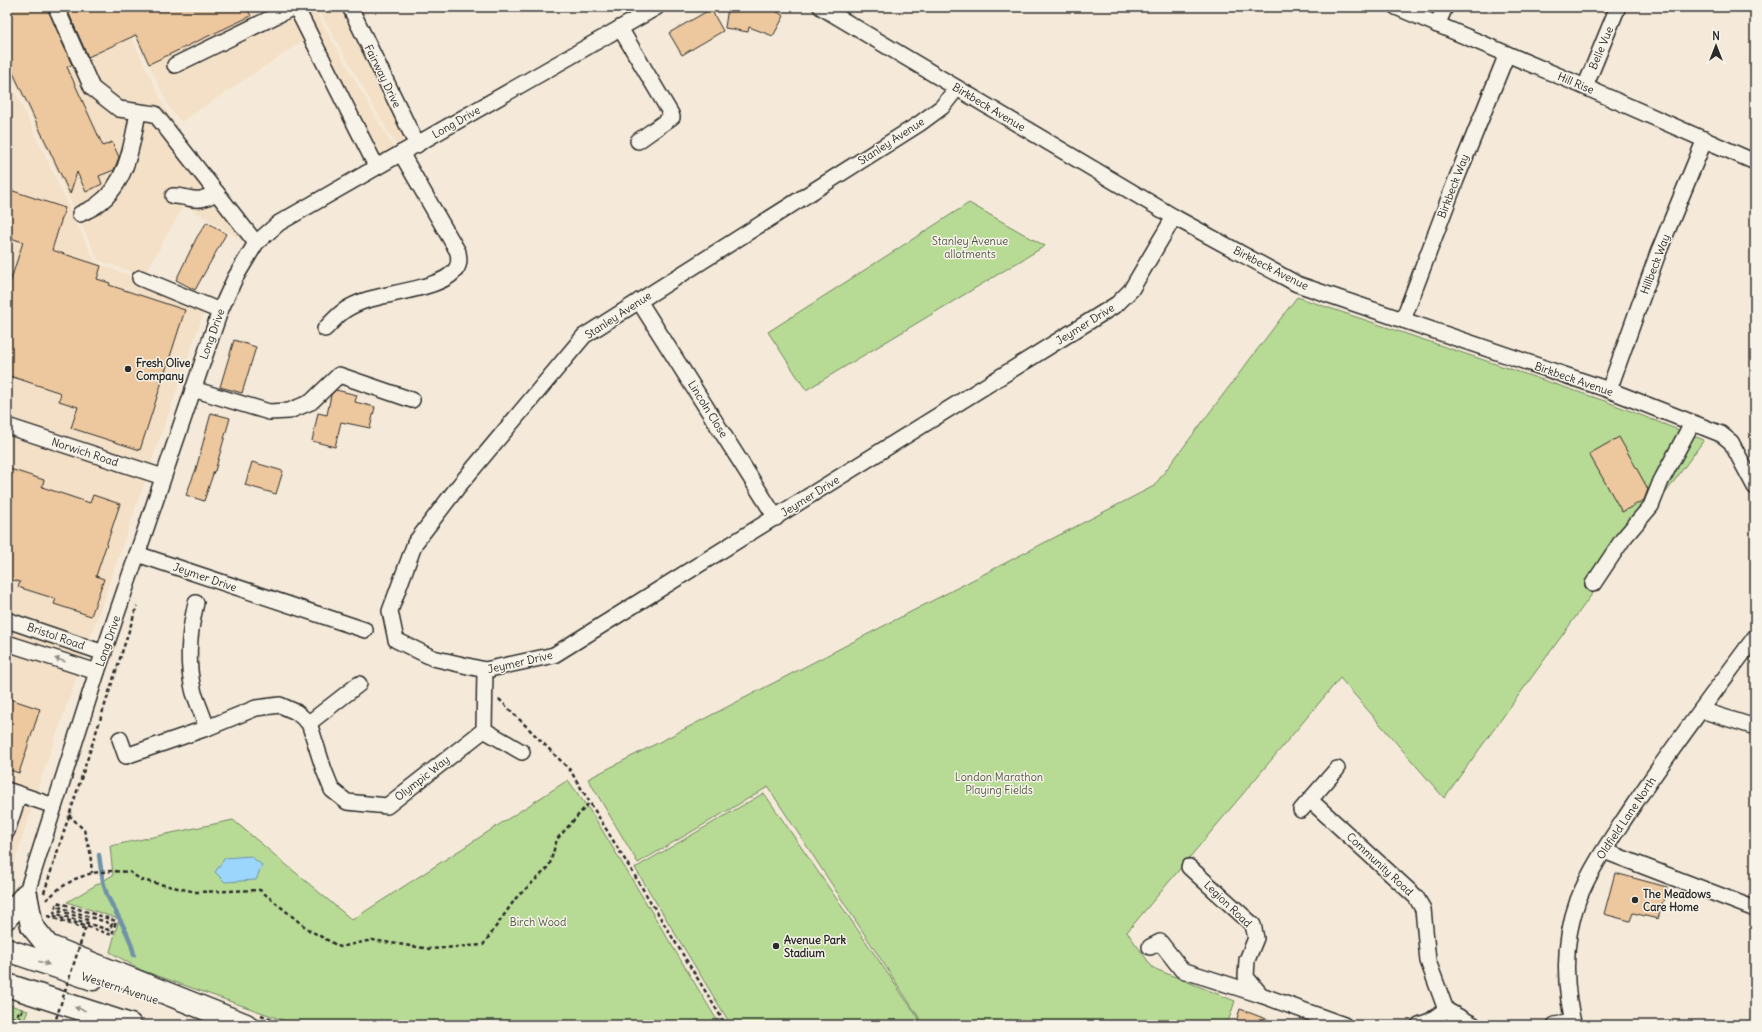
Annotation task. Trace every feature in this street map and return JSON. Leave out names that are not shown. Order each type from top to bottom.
[{"type":"highway","points":[[7,917],[34,899]]},
{"type":"highway","points":[[34,899],[32,926],[48,946],[246,1025]]},
{"type":"highway","name":"Western Avenue","points":[[7,950],[234,1025]]},
{"type":"highway","points":[[7,985],[130,1025]]},
{"type":"street","points":[[56,7],[92,88],[119,109],[155,114],[256,243]]},
{"type":"street","points":[[175,65],[295,7],[376,166]]},
{"type":"street","name":"Fairway Drive","points":[[350,7],[417,144]]},
{"type":"street","name":"Long Drive","points":[[34,899],[54,806],[97,672],[193,388],[220,311],[234,278],[256,243],[279,223],[376,166],[657,7]]},
{"type":"street","name":"Birkbeck Avenue","points":[[821,7],[1174,217],[1297,284],[1609,390],[1721,434],[1731,442],[1755,487]]},
{"type":"street","name":"Hill Rise","points":[[1396,7],[1585,87],[1755,162]]},
{"type":"street","points":[[1437,25],[1445,7]]},
{"type":"street","name":"Belle Vue","points":[[1585,87],[1617,10]]},
{"type":"street","points":[[620,28],[672,117],[638,141]]},
{"type":"street","name":"Birkbeck Way","points":[[1403,320],[1456,180],[1507,54]]},
{"type":"street","name":"Stanley Avenue","points":[[396,640],[390,611],[415,543],[457,488],[584,336],[919,124],[942,107],[957,88]]},
{"type":"street","points":[[80,214],[97,205],[112,190],[125,170],[132,146],[138,112]]},
{"type":"street","name":"Hillbeck Way","points":[[1609,390],[1658,253],[1705,139]]},
{"type":"street","points":[[325,329],[342,310],[363,301],[422,287],[446,279],[456,270],[460,260],[458,252],[401,153]]},
{"type":"street","points":[[173,196],[181,195],[191,199],[202,199],[217,193]]},
{"type":"street","name":"Jeymer Drive","points":[[396,640],[433,658],[485,670],[554,656],[1117,304],[1131,290],[1174,217]]},
{"type":"street","points":[[140,278],[220,311]]},
{"type":"street","name":"Lincoln Close","points":[[639,301],[776,518]]},
{"type":"street","points":[[193,388],[268,416],[289,411],[311,402],[339,375],[412,400]]},
{"type":"street","points":[[1593,584],[1623,539],[1651,506],[1660,481],[1692,423]]},
{"type":"street","name":"Norwich Road","points":[[7,426],[163,477]]},
{"type":"street","name":"Jeymer Drive","points":[[138,554],[364,630]]},
{"type":"street","points":[[196,603],[190,626],[189,663],[194,692],[207,728]]},
{"type":"street","name":"Bristol Road","points":[[7,620],[104,653]]},
{"type":"street","name":"Oldfield Lane North","points":[[1573,1024],[1567,987],[1566,955],[1570,927],[1578,900],[1604,851],[1701,710],[1755,637]]},
{"type":"street","name":"Bristol Road","points":[[7,643],[97,672]]},
{"type":"street","points":[[485,670],[484,730],[522,752]]},
{"type":"street","points":[[120,739],[126,756],[207,728],[256,708],[280,705],[296,712],[309,723],[359,684]]},
{"type":"street","points":[[1701,710],[1755,727]]},
{"type":"street","name":"Olympic Way","points":[[309,723],[332,790],[347,802],[386,806],[484,730]]},
{"type":"street","name":"Community Road","points":[[1337,769],[1306,805],[1416,897],[1423,909],[1428,961],[1446,1010]]},
{"type":"street","points":[[7,831],[13,792],[54,806]]},
{"type":"street","points":[[1604,851],[1755,909]]},
{"type":"street","name":"Legion Road","points":[[1189,867],[1254,925],[1256,938],[1247,960],[1246,977],[1261,995]]},
{"type":"street","points":[[1150,947],[1160,942],[1182,970],[1261,995],[1344,1025]]},
{"type":"street","points":[[1419,1025],[1446,1010],[1474,1025]]},
{"type":"street","points":[[1555,1025],[1573,1024]]},
{"type":"path","points":[[34,899],[69,815],[138,600]]},
{"type":"path","points":[[485,670],[494,694],[570,770],[726,1025]]},
{"type":"path","points":[[34,899],[60,888],[75,879],[92,873],[111,871],[130,872],[140,880],[196,892],[260,890],[309,930],[340,947],[372,940],[430,949],[483,945],[516,898],[549,867],[557,839],[590,802]]},
{"type":"path","points":[[69,815],[84,830],[90,851],[92,873]]},
{"type":"path","points":[[57,902],[116,922],[112,934],[53,916],[57,902]]},
{"type":"path","points":[[53,916],[68,917],[82,921],[88,924],[110,930],[112,924],[59,907],[58,910],[88,920],[86,925],[54,1025]]},
{"type":"path","points":[[53,916],[85,929]]},
{"type":"path","points":[[7,1025],[23,1008],[17,1024],[19,1025]]},
{"type":"path","points":[[18,1020],[33,1025]]},
{"type":"shaded area","points":[[7,7],[117,7],[168,114],[254,235],[246,243],[184,205],[144,276],[98,260],[7,66]]},
{"type":"shaded area","points":[[121,7],[313,7],[396,152],[374,164],[304,40],[181,122],[169,107]]},
{"type":"shaded area","points":[[317,7],[381,7],[361,16],[419,137],[398,149]]},
{"type":"shaded area","points":[[7,74],[95,262],[206,306],[40,782],[7,886]]},
{"type":"green space","name":"Stanley Avenue allotments","points":[[969,203],[1045,246],[806,390],[768,332]]},
{"type":"green space","name":"London Marathon Playing Fields","points":[[1297,297],[1605,401],[1704,440],[1444,798],[1340,678],[1127,932],[1153,968],[1235,1001],[1227,1025],[924,1025],[768,787],[638,863],[588,779],[1154,486]]},
{"type":"green space","name":"Birch Wood","points":[[568,780],[593,815],[720,1025],[297,1025],[141,970],[110,952],[119,919],[67,902],[113,875],[110,846],[233,820],[352,920]]},
{"type":"green space","name":"Avenue Park Stadium","points":[[764,793],[923,1025],[731,1025],[635,868]]},
{"type":"green space","points":[[7,1004],[28,1011],[22,1025],[7,1025]]},
{"type":"water","points":[[250,856],[262,865],[256,880],[225,882],[215,872],[225,858]]},
{"type":"building","points":[[7,7],[47,7],[72,65],[67,67],[103,146],[112,142],[119,157],[114,170],[99,176],[102,184],[86,192],[77,172],[70,194],[7,60]]},
{"type":"building","points":[[66,7],[246,7],[251,16],[149,64],[136,35],[88,57]]},
{"type":"building","points":[[728,7],[755,7],[774,10],[784,16],[773,36],[749,27],[748,32],[725,28]]},
{"type":"building","points":[[711,9],[723,31],[682,55],[669,33]]},
{"type":"building","points":[[7,189],[65,208],[52,250],[101,266],[97,279],[110,283],[109,285],[185,310],[140,450],[71,428],[78,407],[59,401],[61,393],[7,375],[7,292],[23,242],[7,237]]},
{"type":"building","points":[[207,222],[226,234],[195,290],[176,280],[197,237]]},
{"type":"building","points":[[234,340],[256,347],[242,393],[220,387]]},
{"type":"building","points":[[336,390],[357,395],[355,402],[375,407],[370,428],[341,422],[335,447],[312,441],[318,413],[327,415],[331,395]]},
{"type":"building","points":[[211,413],[230,418],[215,471],[204,501],[186,495],[196,469]]},
{"type":"building","points":[[1619,437],[1648,489],[1644,500],[1622,512],[1589,454]]},
{"type":"building","points":[[252,462],[283,471],[276,494],[245,485]]},
{"type":"building","points":[[7,468],[44,480],[42,487],[90,503],[93,495],[120,504],[96,576],[104,579],[91,616],[54,604],[56,599],[18,587],[20,582],[7,578]]},
{"type":"building","points":[[7,698],[40,709],[19,773],[7,769]]},
{"type":"building","name":"The Meadows Care Home","points":[[1615,873],[1667,887],[1658,919],[1633,913],[1630,921],[1604,914]]},
{"type":"building","points":[[1240,1009],[1279,1024],[1279,1025],[1235,1025]]},
{"type":"waterway","points":[[99,855],[104,887],[126,932],[134,955]]},
{"type":"place","name":"Fresh Olive Company","points":[[128,369]]},
{"type":"place","name":"The Meadows Care Home","points":[[1635,900]]},
{"type":"place","name":"Avenue Park Stadium","points":[[776,946]]}]
